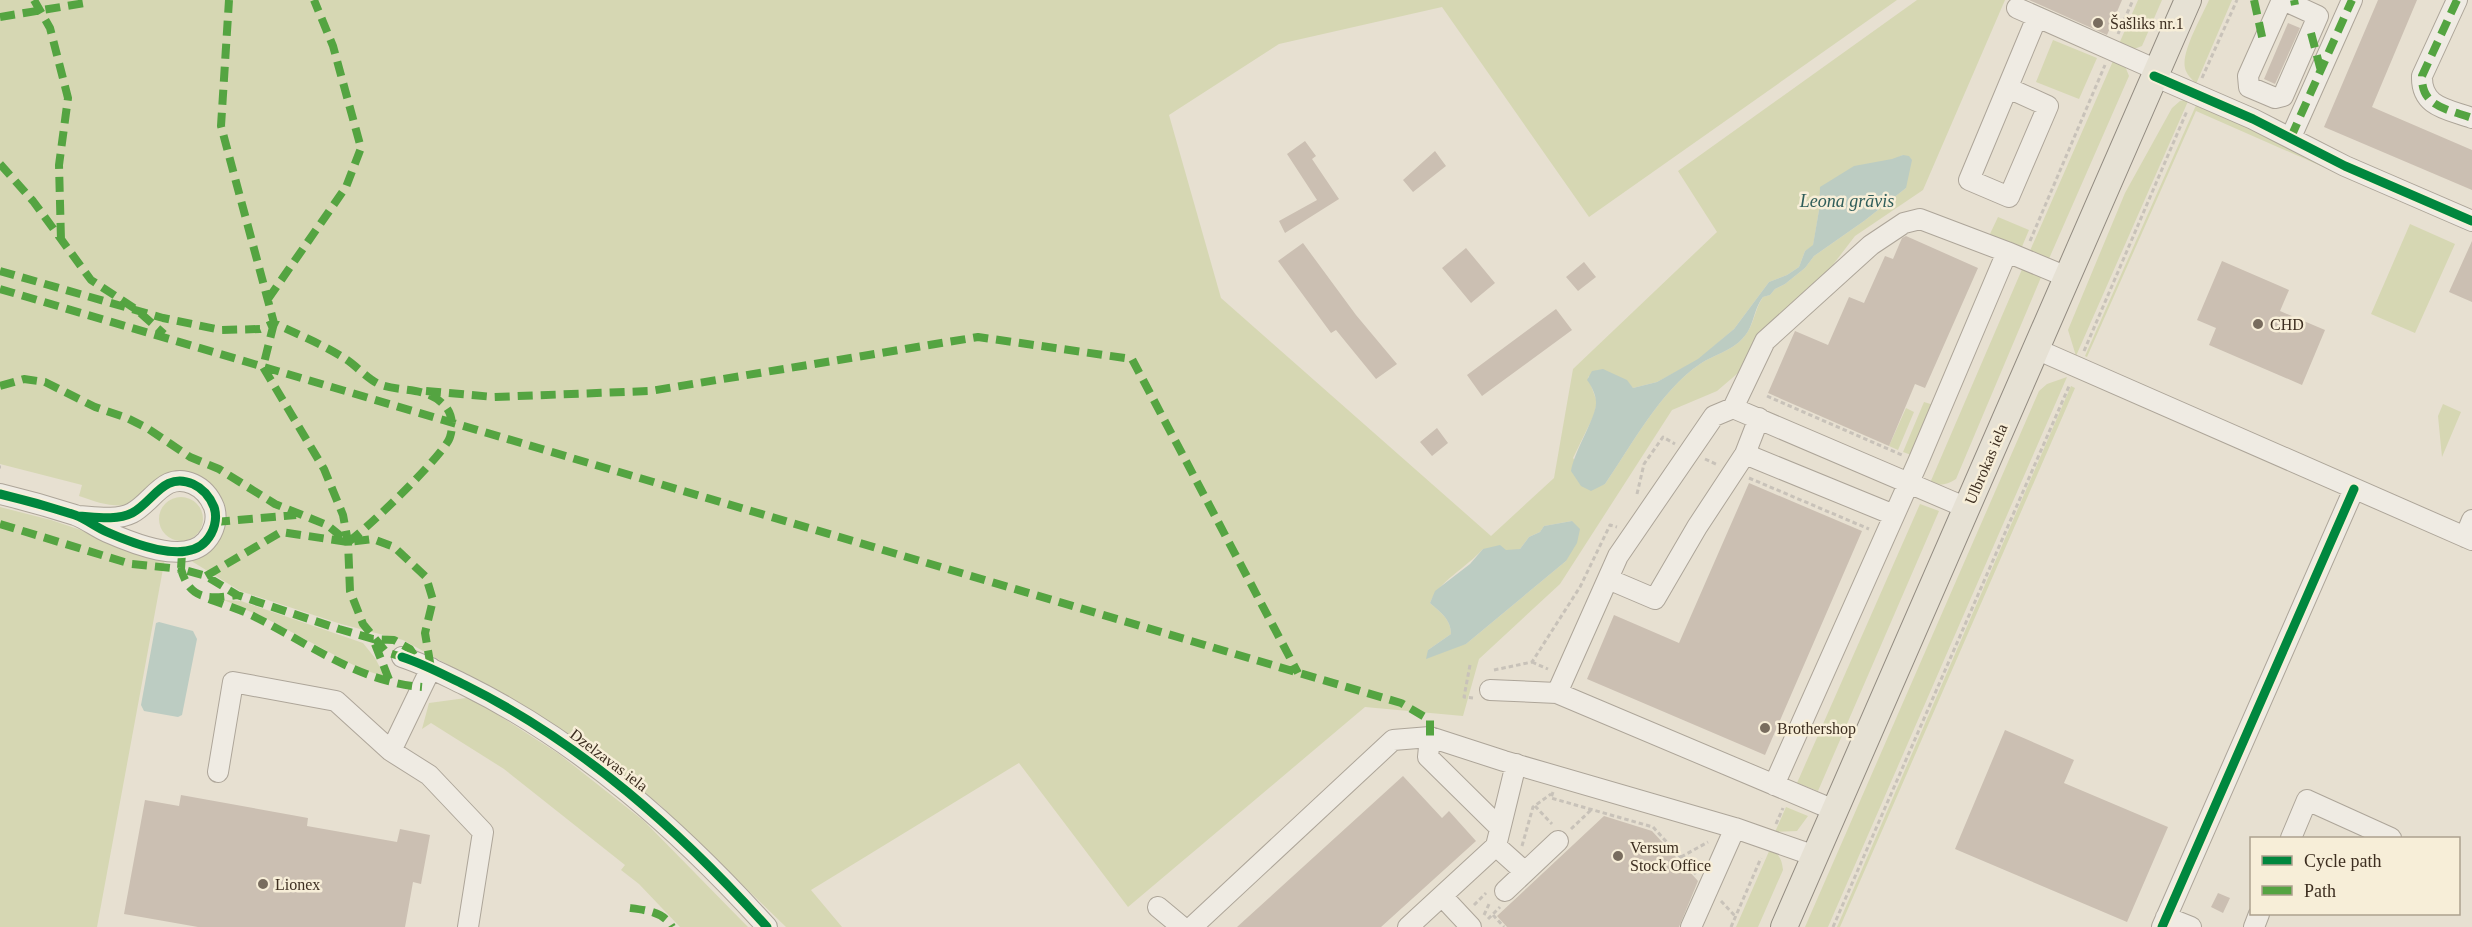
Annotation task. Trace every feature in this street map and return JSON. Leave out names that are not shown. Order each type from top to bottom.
[{"type":"main road","name":"Ulbrokas iela","points":[[1784,927],[2188,0]]},
{"type":"street","points":[[2283,0],[2318,16],[2283,96],[2275,98],[2265,94],[2249,87],[2248,76],[2283,0]]},
{"type":"street","points":[[2290,137],[2352,0]]},
{"type":"street","points":[[2457,0],[2422,76],[2422,88],[2427,99],[2472,118]]},
{"type":"street","points":[[2017,8],[2195,94],[2253,119],[2345,166],[2472,221]]},
{"type":"street","points":[[2008,88],[2049,106],[2009,197],[1969,180],[2037,17]]},
{"type":"street","points":[[2253,119],[2265,94]]},
{"type":"street","points":[[1557,693],[1618,556],[1714,416],[1733,408],[1765,341],[1871,245],[1904,223],[1920,219],[2067,276]]},
{"type":"street","points":[[1774,785],[1918,462],[2007,252]]},
{"type":"street","points":[[2036,349],[2354,489],[2470,532]]},
{"type":"street","points":[[1733,408],[1967,508]]},
{"type":"street","points":[[1608,579],[1655,599],[1696,527],[1745,454],[1759,418]]},
{"type":"street","points":[[1745,454],[1894,515]]},
{"type":"street","points":[[0,494],[78,516],[119,518],[134,512],[156,490],[167,484],[191,483],[206,494],[215,510],[215,522],[212,534],[204,544],[182,553],[167,552],[107,532],[78,516]]},
{"type":"street","points":[[2191,927],[2164,922],[2354,489]]},
{"type":"street","name":"Dzelzavas iela","points":[[402,657],[431,668],[497,700],[593,765],[686,843],[767,927]]},
{"type":"street","points":[[391,751],[431,668]]},
{"type":"street","points":[[218,772],[233,682],[336,701],[391,751],[429,775],[483,831],[468,927]]},
{"type":"street","points":[[1482,694],[1557,693],[1834,810]]},
{"type":"street","points":[[1430,737],[1428,757],[1498,837],[1525,872]]},
{"type":"street","points":[[1192,927],[1393,740],[1430,737],[1735,828],[1815,856]]},
{"type":"street","points":[[1408,927],[1442,896],[1498,837],[1516,764]]},
{"type":"street","points":[[2291,837],[2307,800],[2389,837]]},
{"type":"street","points":[[1691,927],[1735,828]]},
{"type":"street","points":[[1501,895],[1561,838]]},
{"type":"street","points":[[1442,896],[1479,924]]},
{"type":"street","points":[[1158,907],[1182,927]]},
{"type":"path","points":[[1833,927],[2237,0]]},
{"type":"path","points":[[1767,396],[1918,462]]},
{"type":"path","points":[[1470,665],[1464,698],[1482,694]]},
{"type":"path","points":[[1557,776],[1551,798],[1653,827],[1665,826]]},
{"type":"path","points":[[1535,806],[1561,838],[1591,810]]},
{"type":"path","points":[[1653,827],[1736,917]]},
{"type":"path","points":[[1706,834],[1711,851]]},
{"type":"path","points":[[1681,857],[1710,842]]},
{"type":"path","points":[[1479,924],[1493,915],[1501,895]]},
{"type":"path","points":[[1479,924],[1501,895]]},
{"type":"path","points":[[1493,915],[1504,927]]},
{"type":"green space","points":[[0,0],[1897,0],[1589,217],[1442,7],[1279,44],[1169,115],[1221,298],[1491,536],[1554,478],[1573,369],[1717,232],[1678,171],[1917,0],[2005,0],[1923,190],[1855,236],[1773,343],[1717,391],[1672,410],[1560,584],[1479,659],[1463,716],[1365,707],[1128,907],[1019,763],[811,890],[842,927],[786,927],[659,804],[536,713],[403,640],[341,624],[240,591],[193,562],[191,560],[218,540],[203,482],[128,505],[115,505],[79,496],[82,485],[0,464]],"holes":[[[1903,155],[1906,188],[1814,256],[1805,268],[1785,284],[1775,289],[1770,295],[1763,297],[1747,334],[1733,346],[1700,364],[1672,389],[1659,404],[1605,484],[1594,488],[1573,458],[1594,415],[1597,402],[1588,377],[1594,374],[1605,374],[1633,388],[1657,382],[1698,360],[1734,329],[1769,282],[1799,267],[1805,251],[1813,246],[1819,210],[1818,196]],[[1572,521],[1566,561],[1466,644],[1428,650],[1451,634],[1447,620],[1430,603],[1446,581],[1483,549],[1513,551],[1520,549],[1529,537],[1540,532],[1544,526]]]},
{"type":"green space","points":[[2138,0],[2162,0],[2142,46],[2134,49],[2119,44]]},
{"type":"green space","points":[[2209,0],[2232,0],[2196,84],[2185,68],[2186,53]]},
{"type":"green space","points":[[2053,40],[2097,58],[2079,99],[2036,82]]},
{"type":"green space","points":[[2113,61],[2125,66],[2129,76],[2048,261],[2029,253]]},
{"type":"green space","points":[[2189,99],[2076,356],[2068,330],[2125,193],[2172,108],[2180,101]]},
{"type":"green space","points":[[2197,103],[2322,163],[2321,166],[2196,111],[2087,357],[2085,356]]},
{"type":"green space","points":[[1998,217],[2029,230],[2021,249],[1989,236]]},
{"type":"green space","points":[[2410,224],[2455,244],[2415,333],[2371,314]]},
{"type":"green space","points":[[2023,267],[2042,275],[1956,479],[1950,483],[1930,483]]},
{"type":"green space","points":[[2067,377],[1828,927],[1805,927],[2039,391],[2047,384]]},
{"type":"green space","points":[[2071,386],[2075,388],[1840,927],[1837,927]]},
{"type":"green space","points":[[1924,402],[1937,406],[1914,456],[1903,452]]},
{"type":"green space","points":[[2443,404],[2461,412],[2442,457],[2438,416]]},
{"type":"green space","points":[[1906,408],[1914,412],[1898,450],[1889,446]]},
{"type":"green space","points":[[181,497],[190,498],[197,503],[202,510],[202,528],[197,535],[190,540],[181,541],[172,540],[165,535],[160,528],[159,519],[160,510],[165,503],[172,498]]},
{"type":"green space","points":[[1920,504],[1939,511],[1818,791],[1797,783]]},
{"type":"green space","points":[[0,507],[51,520],[165,558],[97,927],[0,927]]},
{"type":"green space","points":[[224,600],[241,601],[363,643],[375,658],[385,677],[359,668],[267,619]]},
{"type":"green space","points":[[466,698],[486,707],[559,754],[644,821],[748,927],[680,927],[639,884],[621,870],[625,865],[504,769],[431,723],[422,729],[429,703]]},
{"type":"green space","points":[[1786,807],[1808,816],[1797,831],[1775,832]]},
{"type":"green space","points":[[1770,849],[1780,857],[1783,870],[1758,927],[1736,927]]},
{"type":"water","name":"Leona grāvis","points":[[1903,155],[1909,156],[1912,160],[1906,188],[1814,256],[1805,268],[1785,284],[1775,289],[1770,295],[1763,297],[1747,334],[1733,346],[1700,364],[1672,389],[1659,404],[1605,484],[1591,491],[1581,486],[1571,471],[1595,408],[1595,396],[1587,380],[1592,371],[1603,369],[1627,380],[1633,388],[1657,382],[1698,359],[1734,329],[1769,282],[1799,267],[1805,251],[1813,245],[1820,187],[1854,166]]},
{"type":"water","points":[[1572,521],[1580,529],[1577,543],[1566,561],[1466,644],[1426,659],[1428,650],[1451,634],[1447,620],[1430,603],[1435,591],[1470,564],[1483,549],[1500,545],[1506,550],[1520,549],[1529,537],[1540,532],[1544,526]]},
{"type":"water","points":[[156,623],[193,631],[197,639],[182,715],[178,717],[144,711],[141,705]]},
{"type":"building","points":[[2029,0],[2122,0],[2107,35]]},
{"type":"building","points":[[2378,0],[2417,0],[2372,107],[2472,150],[2472,190],[2324,127]]},
{"type":"building","points":[[2288,23],[2300,28],[2275,84],[2264,79]]},
{"type":"building","points":[[1305,141],[1316,156],[1312,159],[1339,199],[1285,233],[1279,221],[1317,200],[1287,154]]},
{"type":"building","points":[[1435,151],[1446,166],[1413,192],[1403,180]]},
{"type":"building","points":[[1906,236],[1978,268],[1925,388],[1915,384],[1889,446],[1768,393],[1795,331],[1828,345],[1849,297],[1864,303],[1885,256],[1893,259],[1902,238]]},
{"type":"building","points":[[2472,241],[2472,302],[2449,292]]},
{"type":"building","points":[[1303,243],[1356,315],[1397,364],[1376,379],[1336,330],[1331,333],[1278,261]]},
{"type":"building","points":[[1466,248],[1495,283],[1471,303],[1442,268]]},
{"type":"building","name":"CHD","points":[[2222,261],[2289,290],[2280,311],[2325,330],[2302,385],[2209,345],[2216,328],[2197,320]]},
{"type":"building","points":[[1584,262],[1596,277],[1578,291],[1566,277]]},
{"type":"building","points":[[1556,309],[1572,330],[1482,396],[1467,375]]},
{"type":"building","points":[[1437,428],[1448,443],[1432,456],[1420,442]]},
{"type":"building","points":[[1749,483],[1862,531],[1765,755],[1587,679],[1614,615],[1679,643]]},
{"type":"building","points":[[2005,730],[2074,760],[2064,783],[2168,827],[2127,922],[1955,849]]},
{"type":"building","points":[[1403,776],[1442,818],[1449,811],[1476,841],[1381,927],[1237,927]]},
{"type":"building","points":[[181,795],[308,818],[307,826],[397,842],[400,829],[430,835],[421,884],[413,882],[405,927],[198,927],[124,914],[145,800],[179,806]]},
{"type":"building","name":"Versum Stock Office","points":[[1604,816],[1652,831],[1698,881],[1679,927],[1507,927],[1497,916]]},
{"type":"building","points":[[2218,893],[2230,898],[2223,913],[2211,907]]},
{"type":"marked path","points":[[34,0],[50,28],[68,98],[59,165],[61,240]]},
{"type":"marked path","points":[[0,17],[85,3],[88,0]]},
{"type":"marked path","points":[[0,386],[24,379],[45,382],[95,407],[127,418],[147,428],[190,457],[219,469],[275,504],[327,525],[348,542],[404,491],[445,446],[450,437],[451,418],[445,406],[435,398],[421,392],[381,385],[336,353],[274,323],[221,126],[229,0]]},
{"type":"marked path","points":[[268,299],[346,187],[361,148],[333,46],[314,0]]},
{"type":"marked path","points":[[2254,0],[2263,41]]},
{"type":"marked path","points":[[2294,0],[2295,5]]},
{"type":"marked path","points":[[2291,137],[2352,0]]},
{"type":"marked path","points":[[2457,0],[2422,76],[2423,86],[2431,101],[2437,105],[2472,118]]},
{"type":"marked path","points":[[2311,33],[2321,71]]},
{"type":"marked path","points":[[0,164],[33,201],[91,280],[137,310],[164,334]]},
{"type":"marked path","points":[[0,271],[163,318],[221,330],[260,329],[274,323]]},
{"type":"marked path","points":[[0,289],[1401,703],[1430,720],[1430,737]]},
{"type":"marked path","points":[[274,323],[263,367],[324,469],[343,515],[348,542],[350,591],[363,624],[386,652],[402,657]]},
{"type":"marked path","points":[[426,391],[494,397],[650,391],[978,337],[1132,359],[1298,673]]},
{"type":"marked path","points":[[215,522],[296,515]]},
{"type":"marked path","points":[[0,524],[131,564],[181,569],[190,587],[202,595],[209,597],[237,595]]},
{"type":"marked path","points":[[206,576],[281,532],[348,542],[373,539],[394,547],[426,577],[433,600],[425,633],[431,668]]},
{"type":"marked path","points":[[182,553],[181,569],[206,576],[237,595],[373,639],[394,640],[410,649],[418,661]]},
{"type":"marked path","points":[[209,599],[251,615],[357,670],[399,684],[422,687]]},
{"type":"marked path","points":[[375,644],[390,682]]},
{"type":"marked path","points":[[630,908],[659,915],[672,927]]},
{"type":"cycle path","points":[[2154,76],[2253,119],[2345,166],[2472,221]]},
{"type":"cycle path","points":[[0,494],[75,515],[130,541],[172,552],[197,548],[206,541],[211,534],[216,516],[211,500],[206,494],[197,486],[183,481],[166,485],[132,513],[105,518],[78,516]]},
{"type":"cycle path","points":[[2162,927],[2354,489]]},
{"type":"cycle path","points":[[402,657],[465,685],[508,708],[589,762],[627,792],[700,857],[767,927]]},
{"type":"place","name":"Šašliks nr.1","points":[[2098,23]]},
{"type":"place","name":"CHD","points":[[2258,324]]},
{"type":"place","name":"Brothershop","points":[[1765,728]]},
{"type":"place","name":"Versum Stock Office","points":[[1618,856]]},
{"type":"place","name":"Lionex","points":[[263,884]]}]
